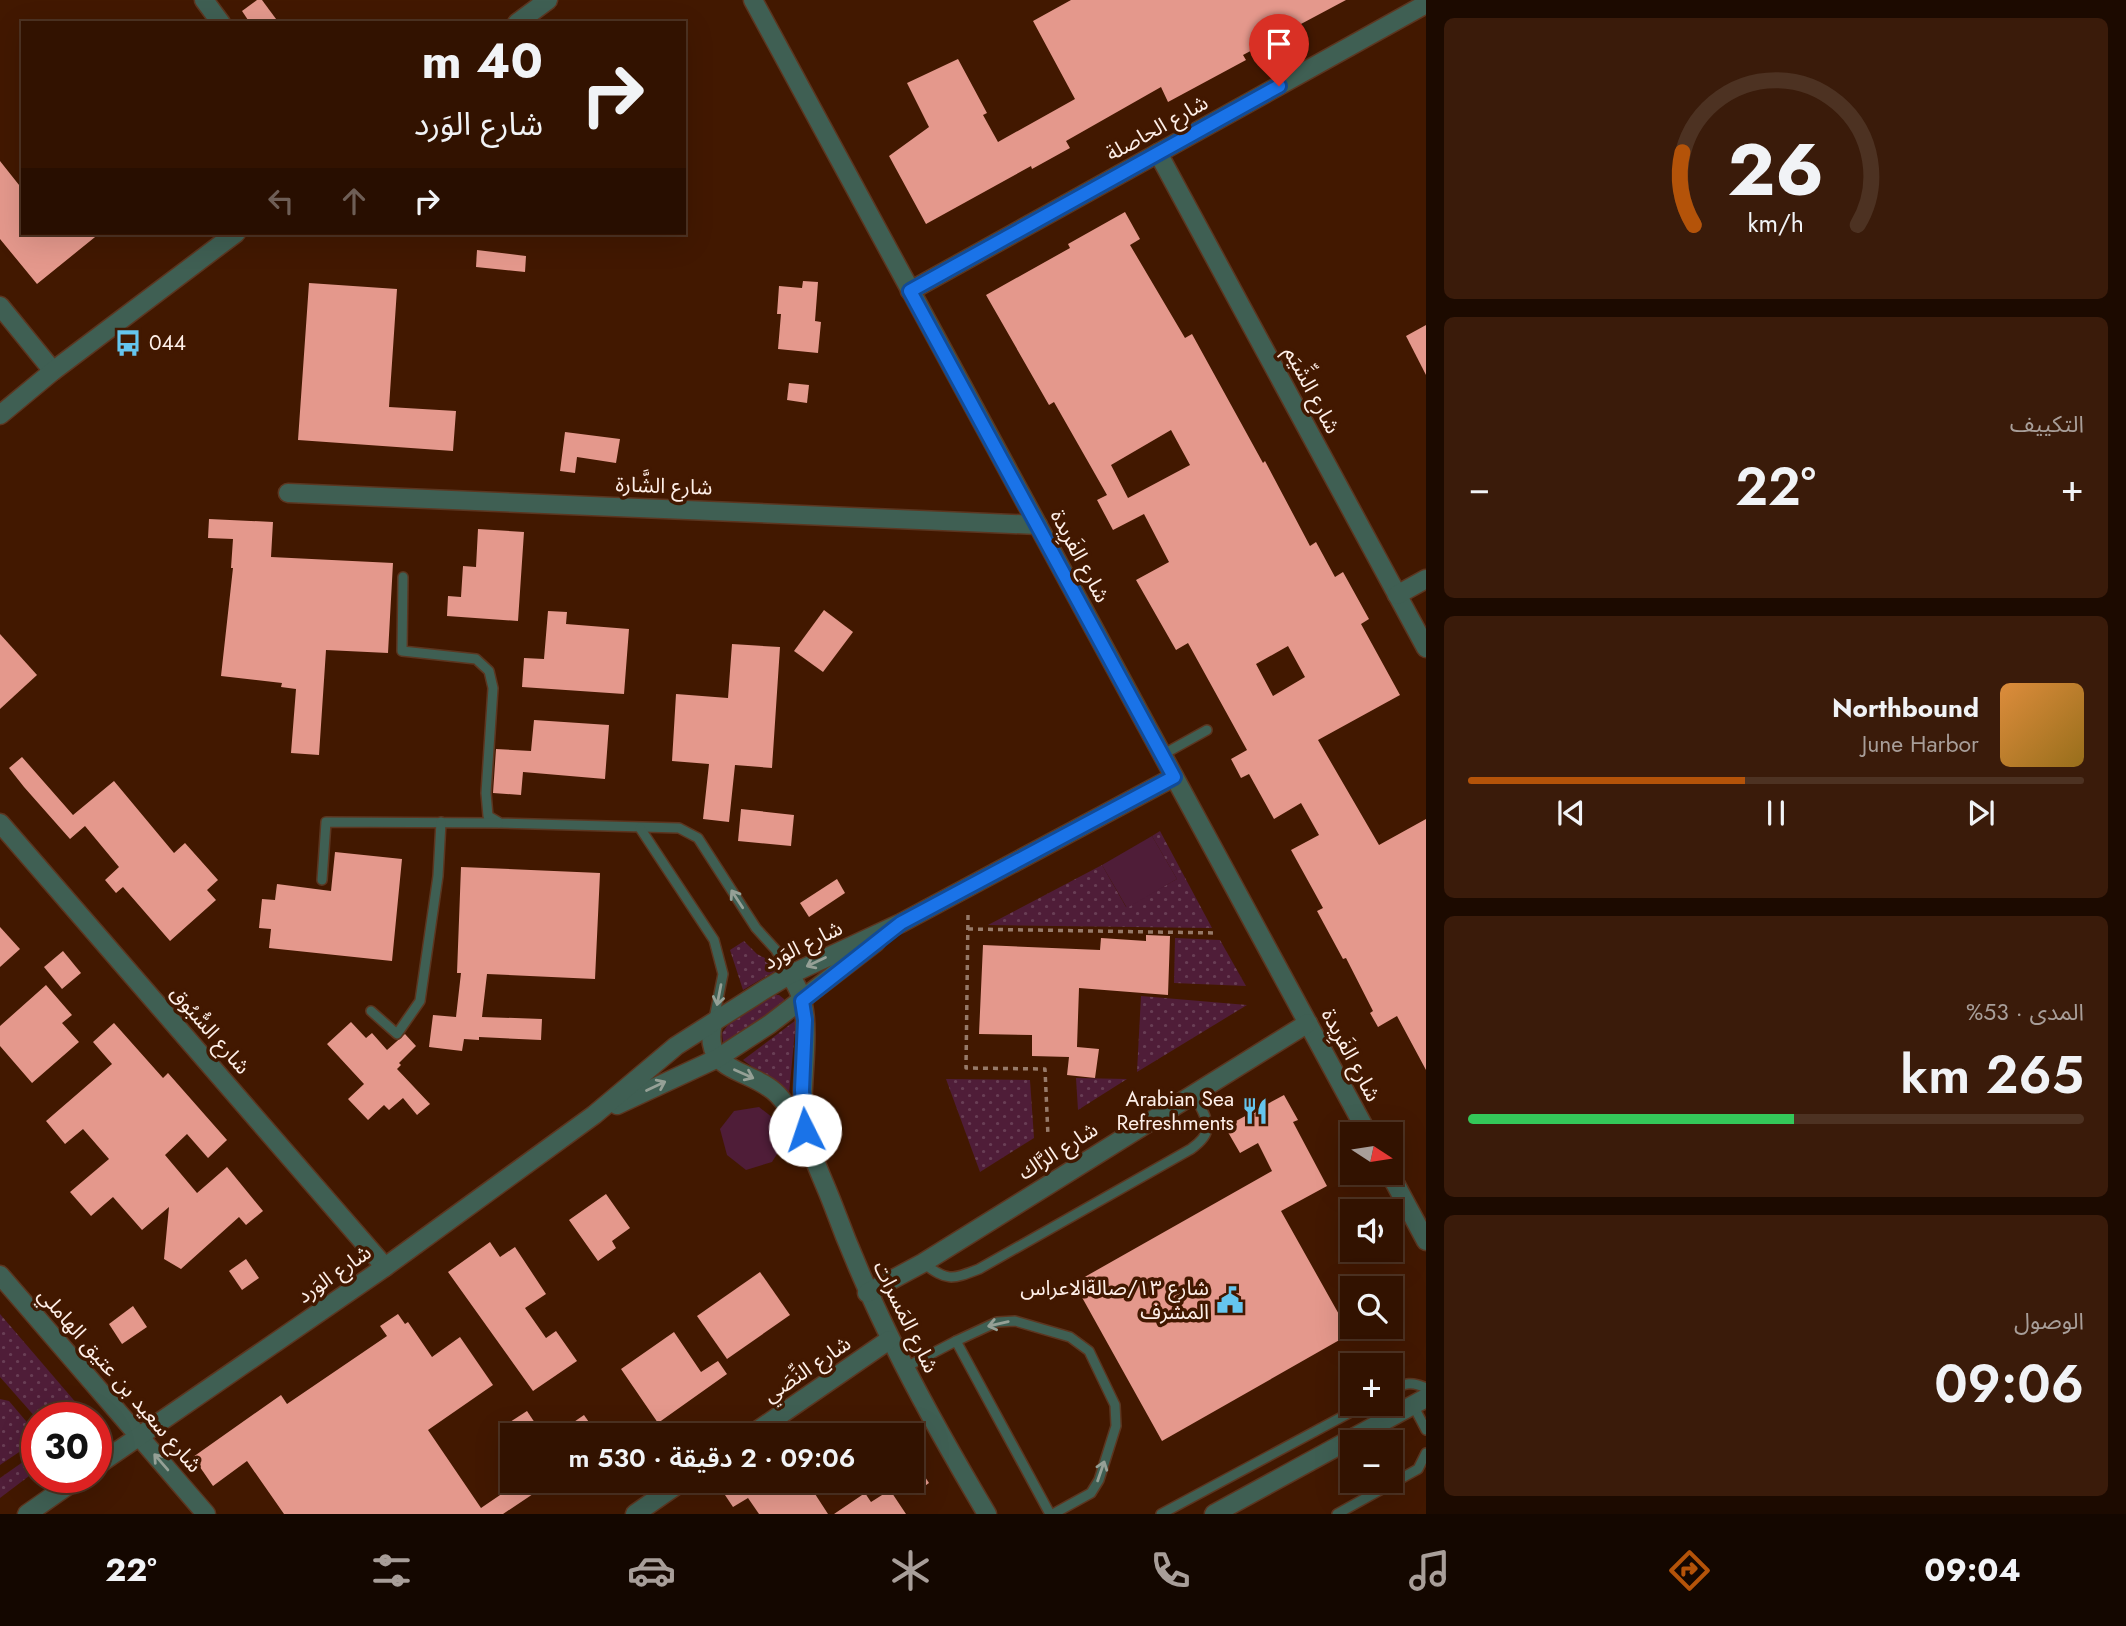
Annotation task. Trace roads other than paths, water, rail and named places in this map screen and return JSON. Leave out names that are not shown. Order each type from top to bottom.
[{"type":"street","points":[[204,0],[220,21]]},
{"type":"street","points":[[520,21],[548,0]]},
{"type":"street","name":"شارع الفَرِيدة","points":[[753,0],[1362,1122]]},
{"type":"street","name":"شارع الحاصلة","points":[[910,291],[1426,4]]},
{"type":"street","name":"شارع الشِّيَم","points":[[1158,153],[1426,648]]},
{"type":"street","points":[[0,415],[53,371],[233,235]]},
{"type":"street","points":[[0,306],[53,371]]},
{"type":"street","name":"شارع الشَّارة","points":[[288,493],[1038,525]]},
{"type":"street","points":[[1397,595],[1426,579]]},
{"type":"street","name":"شارع الوَرد","points":[[112,1455],[385,1267],[594,1115],[676,1046],[789,975],[901,923],[1174,777]]},
{"type":"street","name":"شارع السُّبُوق","points":[[0,823],[385,1267]]},
{"type":"street","name":"شارع الوَرد","points":[[594,1115],[718,1058],[802,1001],[901,923]]},
{"type":"street","name":"شارع المَسرات","points":[[789,975],[799,990],[805,1020],[802,1090],[805,1130],[867,1293],[889,1340],[987,1514]]},
{"type":"street","points":[[713,1023],[710,1044],[718,1058]]},
{"type":"street","name":"شارع الرَّاك","points":[[867,1293],[923,1263],[1308,1023]]},
{"type":"street","name":"شارع المَسرات","points":[[718,1058],[725,1065],[758,1080],[778,1095],[805,1130]]},
{"type":"street","points":[[1397,1185],[1424,1232]]},
{"type":"street","name":"شارع سعيد بن عتيق الهاملي","points":[[0,1275],[206,1514]]},
{"type":"street","name":"شارع النِّصَي","points":[[768,1423],[889,1340]]},
{"type":"street","points":[[1214,1514],[1420,1402]]},
{"type":"street","points":[[27,1514],[57,1493]]},
{"type":"street","points":[[635,1514],[665,1493]]},
{"type":"lane","points":[[403,577],[402,651],[476,659],[489,671],[493,688],[486,793],[488,816],[500,823]]},
{"type":"lane","points":[[1162,755],[1207,730]]},
{"type":"lane","points":[[321,880],[326,821],[679,828],[698,838],[756,928],[776,950],[789,975]]},
{"type":"lane","points":[[371,1011],[397,1034],[420,1001],[438,876],[441,822]]},
{"type":"lane","points":[[640,828],[714,940],[723,974],[713,1023]]},
{"type":"lane","points":[[923,1263],[942,1277],[957,1278],[979,1269],[1191,1149],[1204,1139],[1209,1131],[1194,1093]]},
{"type":"lane","points":[[904,1368],[956,1340],[997,1322],[1015,1321],[1070,1337],[1089,1351],[1115,1405],[1115,1426],[1099,1480],[1091,1493],[1051,1514],[956,1340]]},
{"type":"lane","points":[[1403,1384],[1415,1383],[1426,1388]]},
{"type":"lane","points":[[1420,1402],[1426,1430]]},
{"type":"lane","points":[[1161,1514],[1344,1416]]},
{"type":"lane","points":[[1337,1514],[1418,1469],[1426,1453]]},
{"type":"place","name":"044","points":[[128,343]]},
{"type":"place","name":"Arabian Sea Refreshments","points":[[1255,1111]]},
{"type":"place","name":"شارع ١٣/صالةالاعراس المشرف","points":[[1230,1300]]}]
